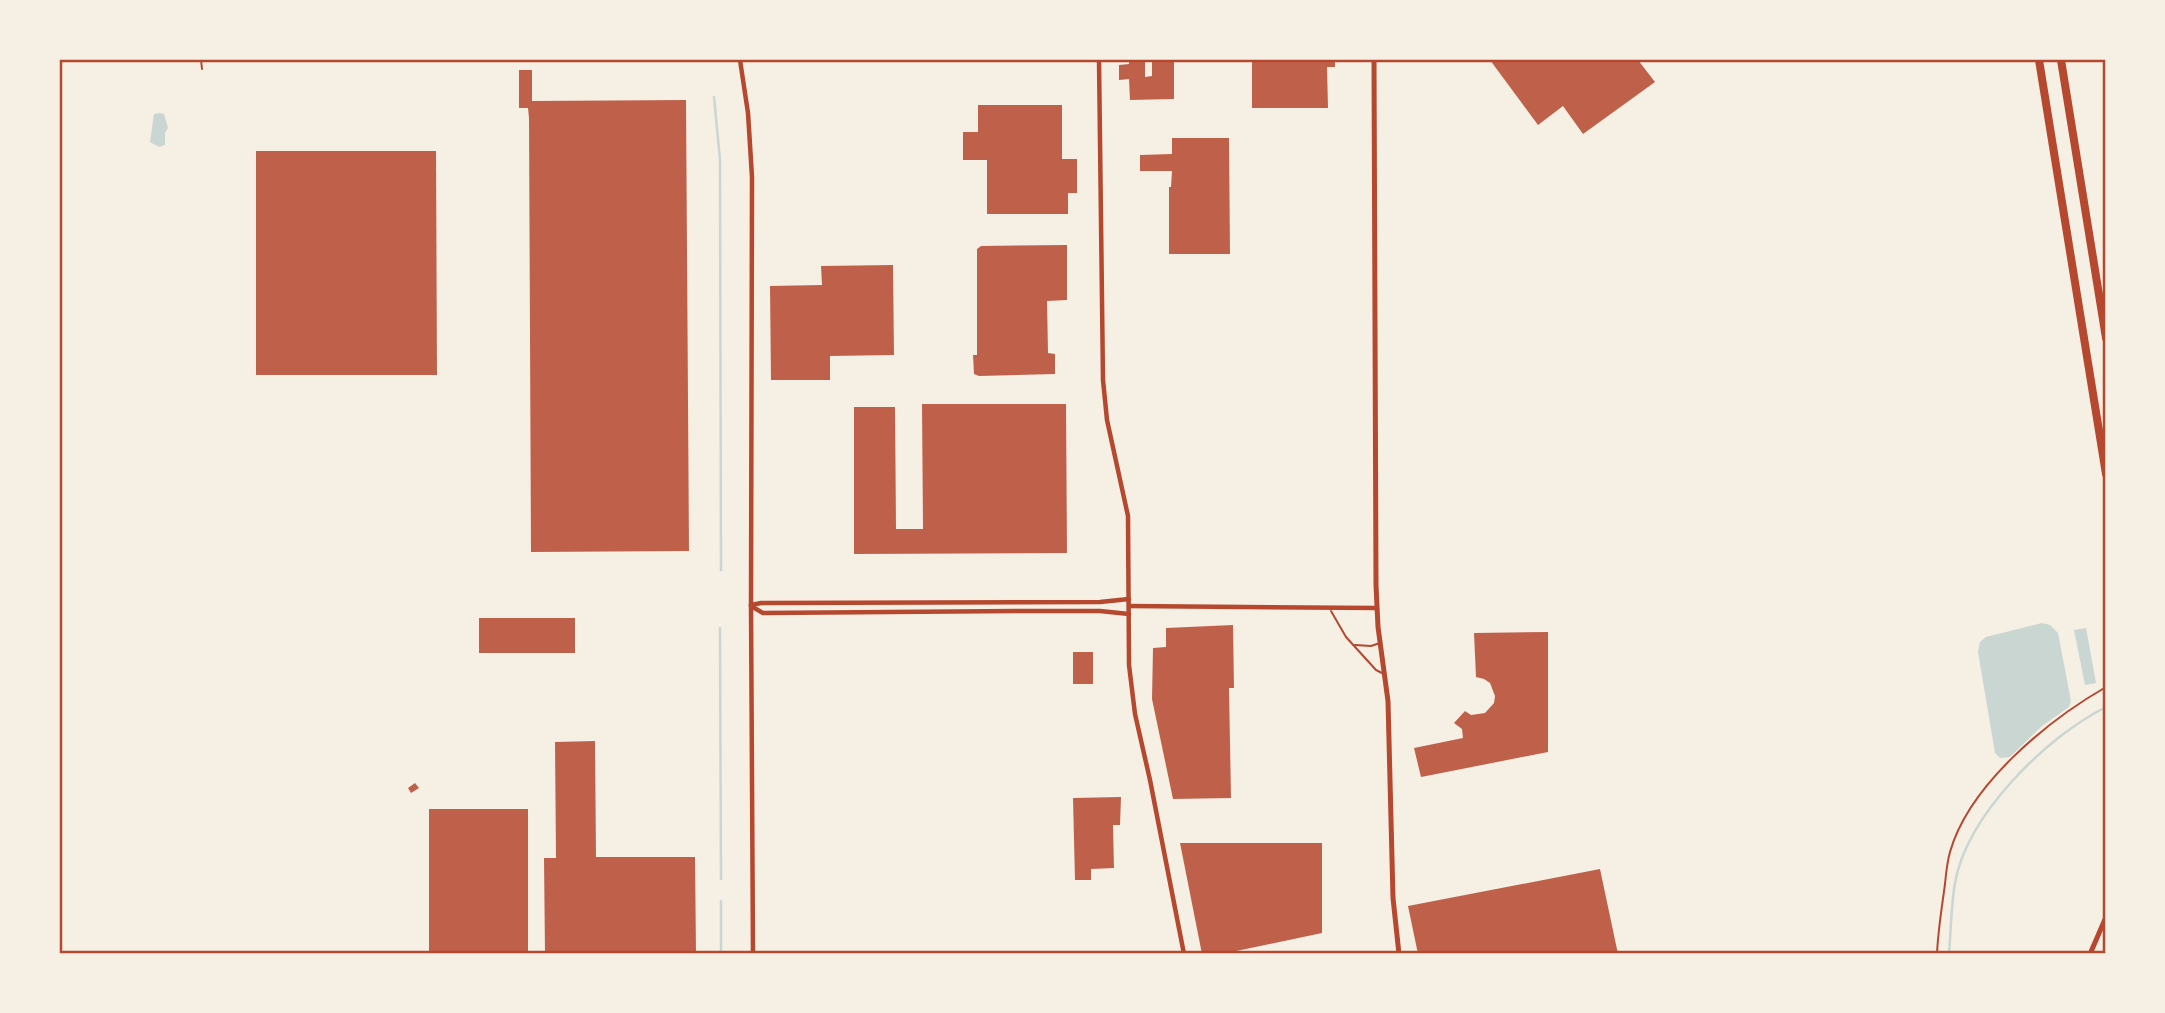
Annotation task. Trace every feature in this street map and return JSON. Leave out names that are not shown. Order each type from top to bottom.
[{"type":"highway","points":[[2039,60],[2105,474]]},
{"type":"highway","points":[[2061,60],[2105,338]]},
{"type":"street","points":[[740,60],[748,113],[752,177],[752,954]]},
{"type":"street","points":[[1099,60],[1103,380],[1107,420],[1128,516],[1130,672],[1135,714],[1184,954]]},
{"type":"street","points":[[1374,60],[1377,608],[1388,701],[1393,898],[1399,954]]},
{"type":"street","points":[[751,606],[761,603],[1100,602],[1129,599]]},
{"type":"street","points":[[1016,602],[1016,611]]},
{"type":"street","points":[[903,611],[904,603]]},
{"type":"street","points":[[751,606],[763,613],[1100,611],[1129,614]]},
{"type":"street","points":[[1129,606],[1377,608]]},
{"type":"street","points":[[2090,954],[2105,917]]},
{"type":"lane","points":[[1329,607],[1354,645],[1376,670],[1386,674]]},
{"type":"lane","points":[[1354,645],[1371,646],[1381,643]]},
{"type":"path","points":[[201,60],[202,69]]},
{"type":"path","points":[[1937,954],[1949,853],[1964,819],[1981,791],[2062,714],[2105,687]]},
{"type":"shaded area","points":[[154,114],[164,114],[168,128],[165,145],[159,147],[150,142]]},
{"type":"shaded area","points":[[2042,623],[2050,625],[2058,633],[2071,701],[2069,707],[2042,726],[2010,757],[2000,758],[1995,753],[1978,652],[1980,642],[1986,637]]},
{"type":"shaded area","points":[[2086,628],[2096,683],[2085,685],[2074,630]]},
{"type":"building","points":[[1129,60],[1145,60],[1145,77],[1152,76],[1152,60],[1174,60],[1174,99],[1130,100],[1129,79],[1119,80],[1119,65],[1129,64]]},
{"type":"building","points":[[1252,60],[1335,60],[1335,67],[1327,67],[1328,108],[1252,108]]},
{"type":"building","points":[[1490,60],[1638,60],[1655,82],[1583,134],[1563,106],[1538,125]]},
{"type":"building","points":[[519,70],[532,70],[532,101],[686,100],[689,551],[531,552],[529,118],[528,108],[519,108]]},
{"type":"building","points":[[978,105],[1062,105],[1062,159],[1077,159],[1077,193],[1068,193],[1068,214],[987,214],[987,160],[963,160],[963,132],[978,132]]},
{"type":"building","points":[[1172,138],[1229,138],[1230,254],[1169,254],[1169,187],[1172,171],[1140,171],[1140,155],[1172,154]]},
{"type":"building","points":[[256,151],[436,151],[437,375],[256,375]]},
{"type":"building","points":[[1067,245],[1067,300],[1047,301],[1048,353],[1055,354],[1055,374],[974,374],[973,355],[977,355],[977,249],[981,246]]},
{"type":"building","points":[[893,265],[894,355],[830,356],[830,380],[771,380],[770,286],[822,285],[821,266]]},
{"type":"building","points":[[922,404],[1066,404],[1067,553],[854,554],[854,407],[895,407],[896,529],[923,529]]},
{"type":"building","points":[[479,618],[575,618],[575,653],[479,653]]},
{"type":"building","points":[[1233,625],[1234,688],[1229,688],[1231,798],[1173,799],[1152,699],[1153,648],[1166,647],[1166,628]]},
{"type":"building","points":[[1548,632],[1548,752],[1421,777],[1414,748],[1463,738],[1462,729],[1454,723],[1465,711],[1471,715],[1485,713],[1494,703],[1495,696],[1490,683],[1476,677],[1474,633]]},
{"type":"building","points":[[1073,652],[1093,652],[1093,684],[1073,684]]},
{"type":"building","points":[[595,741],[596,857],[695,857],[696,954],[545,954],[544,858],[556,858],[555,742]]},
{"type":"building","points":[[415,783],[419,788],[411,793],[408,788]]},
{"type":"building","points":[[1121,797],[1120,825],[1113,825],[1114,868],[1091,869],[1091,880],[1075,880],[1073,798]]},
{"type":"building","points":[[429,809],[528,809],[528,954],[429,954]]},
{"type":"building","points":[[1180,843],[1322,843],[1322,933],[1222,954],[1202,954]]},
{"type":"building","points":[[1600,869],[1618,954],[1418,954],[1408,906]]},
{"type":"waterway","points":[[714,97],[720,160],[721,570]]},
{"type":"waterway","points":[[720,628],[721,879]]},
{"type":"waterway","points":[[1949,954],[1955,883],[1962,857],[1975,831],[1992,805],[2035,758],[2083,720],[2106,707]]},
{"type":"waterway","points":[[721,901],[721,954]]}]
